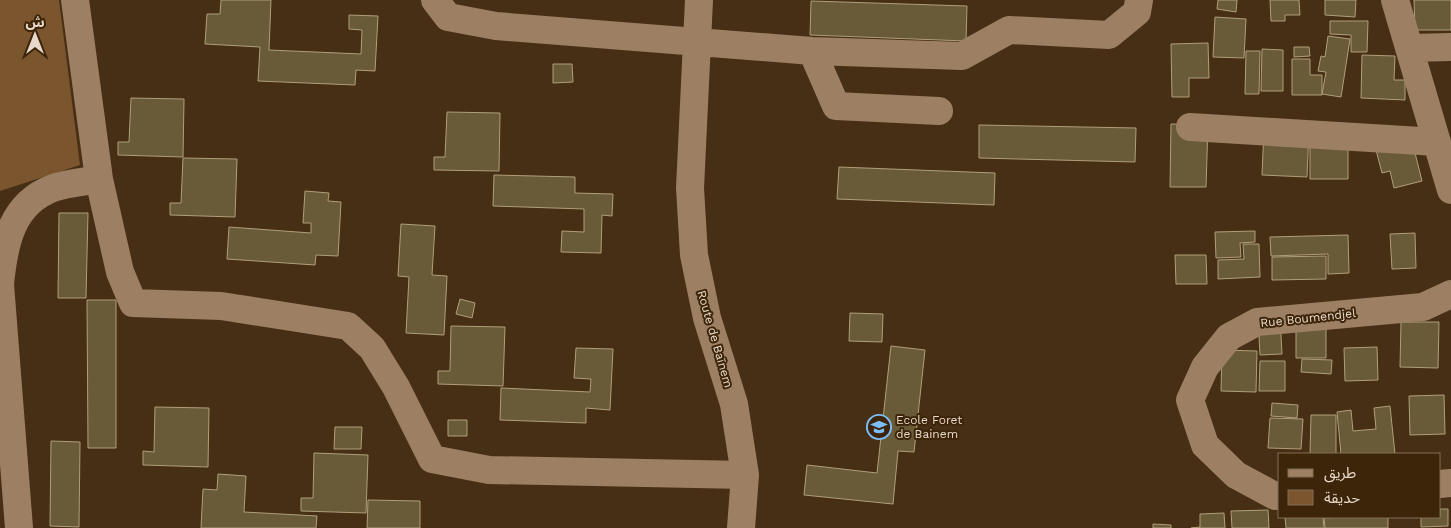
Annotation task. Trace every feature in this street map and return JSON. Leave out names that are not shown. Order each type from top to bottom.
[{"type":"street","points":[[75,0],[99,179],[120,272],[133,302],[221,306],[348,326],[372,348],[396,387],[432,459],[489,470],[745,475]]},
{"type":"street","points":[[435,0],[448,17],[496,26],[812,51],[962,56],[1009,30],[1109,35],[1137,12],[1139,0]]},
{"type":"street","name":"Route de Baïnem","points":[[698,0],[690,188],[694,255],[707,318],[734,404],[745,475],[741,528]]},
{"type":"street","points":[[1395,0],[1450,184]]},
{"type":"street","points":[[1408,48],[1451,47]]},
{"type":"street","points":[[812,51],[836,106],[939,111]]},
{"type":"street","points":[[1190,127],[1437,142]]},
{"type":"street","points":[[20,528],[0,284],[3,252],[15,221],[27,203],[53,188],[99,179]]},
{"type":"street","name":"Rue Boumendjel","points":[[1278,496],[1236,475],[1205,445],[1190,400],[1205,367],[1229,337],[1257,322],[1423,307],[1451,294]]},
{"type":"green space","points":[[0,0],[59,0],[80,165],[0,191]]},
{"type":"building","points":[[221,0],[271,0],[269,50],[361,54],[362,30],[349,29],[349,15],[378,16],[375,71],[356,70],[355,85],[258,81],[260,47],[205,44],[207,14],[220,14]]},
{"type":"building","points":[[1218,0],[1237,0],[1236,12],[1217,9]]},
{"type":"building","points":[[1270,0],[1299,0],[1300,15],[1285,15],[1285,21],[1271,21]]},
{"type":"building","points":[[1325,0],[1356,0],[1355,17],[1325,15]]},
{"type":"building","points":[[1414,0],[1451,0],[1451,30],[1415,30]]},
{"type":"building","points":[[811,1],[967,6],[966,41],[810,35]]},
{"type":"building","points":[[1215,17],[1246,19],[1244,58],[1213,57]]},
{"type":"building","points":[[1330,21],[1368,21],[1367,52],[1351,52],[1351,35],[1330,34]]},
{"type":"building","points":[[1328,36],[1350,39],[1341,97],[1322,94],[1326,72],[1318,71],[1321,56],[1325,57]]},
{"type":"building","points":[[1208,43],[1209,78],[1189,78],[1189,97],[1172,97],[1171,44]]},
{"type":"building","points":[[1294,47],[1309,47],[1310,56],[1294,57]]},
{"type":"building","points":[[1262,49],[1283,50],[1283,91],[1261,91]]},
{"type":"building","points":[[1246,51],[1260,51],[1259,94],[1245,94]]},
{"type":"building","points":[[1362,55],[1395,56],[1394,80],[1405,80],[1405,100],[1361,98]]},
{"type":"building","points":[[1292,59],[1310,59],[1310,75],[1322,75],[1322,95],[1292,95]]},
{"type":"building","points":[[553,64],[572,64],[573,82],[553,83]]},
{"type":"building","points":[[131,98],[184,99],[183,157],[118,155],[118,142],[129,142]]},
{"type":"building","points":[[447,112],[500,113],[499,171],[434,170],[434,157],[445,157]]},
{"type":"building","points":[[1171,124],[1208,125],[1206,187],[1170,187]]},
{"type":"building","points":[[979,125],[1136,128],[1135,162],[979,158]]},
{"type":"building","points":[[1310,126],[1348,126],[1348,179],[1310,179]]},
{"type":"building","points":[[1264,128],[1309,130],[1307,177],[1262,175]]},
{"type":"building","points":[[1411,137],[1422,181],[1394,188],[1390,171],[1382,173],[1375,146]]},
{"type":"building","points":[[183,158],[237,159],[235,217],[170,215],[170,203],[181,203]]},
{"type":"building","points":[[839,167],[995,173],[994,205],[837,199]]},
{"type":"building","points":[[494,175],[575,177],[575,193],[613,194],[612,216],[602,215],[601,253],[561,252],[562,231],[584,232],[584,209],[493,206]]},
{"type":"building","points":[[305,191],[329,193],[328,201],[341,202],[338,256],[316,255],[315,265],[227,259],[229,227],[311,233],[311,223],[303,223]]},
{"type":"building","points":[[59,213],[88,213],[86,298],[58,298]]},
{"type":"building","points":[[401,224],[435,226],[432,275],[447,276],[444,335],[406,333],[409,277],[398,276]]},
{"type":"building","points":[[1255,231],[1255,242],[1240,243],[1241,257],[1216,258],[1215,232]]},
{"type":"building","points":[[1415,233],[1416,268],[1392,269],[1390,234]]},
{"type":"building","points":[[1348,235],[1349,273],[1328,274],[1328,254],[1271,256],[1270,237]]},
{"type":"building","points":[[1243,244],[1259,244],[1260,277],[1218,279],[1218,260],[1244,259]]},
{"type":"building","points":[[1175,255],[1206,255],[1207,284],[1176,284]]},
{"type":"building","points":[[1326,256],[1326,279],[1272,280],[1272,257]]},
{"type":"building","points":[[460,299],[475,303],[472,318],[456,314]]},
{"type":"building","points":[[87,300],[116,300],[116,448],[88,448]]},
{"type":"building","points":[[850,313],[883,314],[882,342],[849,341]]},
{"type":"building","points":[[1280,317],[1282,354],[1260,355],[1258,318]]},
{"type":"building","points":[[1401,322],[1439,322],[1438,368],[1400,367]]},
{"type":"building","points":[[1296,325],[1326,325],[1326,358],[1296,358]]},
{"type":"building","points":[[451,326],[505,327],[503,386],[438,384],[438,371],[450,371]]},
{"type":"building","points":[[891,346],[925,350],[914,452],[898,451],[893,504],[804,495],[807,465],[877,473]]},
{"type":"building","points":[[1377,347],[1378,380],[1345,381],[1344,348]]},
{"type":"building","points":[[576,348],[613,349],[610,410],[586,408],[586,423],[500,420],[501,388],[590,392],[591,379],[574,378]]},
{"type":"building","points":[[1222,350],[1257,351],[1256,392],[1221,391]]},
{"type":"building","points":[[1302,359],[1332,360],[1331,374],[1301,372]]},
{"type":"building","points":[[1260,361],[1285,361],[1285,391],[1259,391]]},
{"type":"building","points":[[1444,395],[1445,434],[1410,435],[1409,396]]},
{"type":"building","points":[[1272,403],[1298,405],[1297,418],[1271,416]]},
{"type":"building","points":[[1390,406],[1395,453],[1341,453],[1337,412],[1351,410],[1353,431],[1376,429],[1374,408]]},
{"type":"building","points":[[155,407],[209,408],[208,467],[143,465],[143,451],[154,452]]},
{"type":"building","points":[[1311,415],[1336,415],[1336,453],[1310,453]]},
{"type":"building","points":[[1270,418],[1303,419],[1301,449],[1268,448]]},
{"type":"building","points":[[448,420],[467,420],[467,436],[448,436]]},
{"type":"building","points":[[335,427],[362,427],[361,449],[334,449]]},
{"type":"building","points":[[51,441],[80,442],[79,527],[50,526]]},
{"type":"building","points":[[314,453],[368,455],[366,513],[301,511],[301,498],[313,498]]},
{"type":"building","points":[[218,474],[246,476],[244,512],[317,516],[316,528],[201,528],[203,489],[217,490]]},
{"type":"building","points":[[368,500],[420,501],[420,528],[367,528]]},
{"type":"building","points":[[1441,509],[1448,509],[1448,526],[1421,527],[1421,518],[1441,518]]},
{"type":"building","points":[[1268,510],[1269,528],[1232,528],[1231,511]]},
{"type":"building","points":[[1224,513],[1225,528],[1191,528],[1200,527],[1200,514]]},
{"type":"building","points":[[1285,518],[1323,518],[1324,528],[1286,528]]},
{"type":"building","points":[[1324,518],[1388,518],[1388,528],[1325,528]]},
{"type":"building","points":[[1153,524],[1171,525],[1171,528],[1153,528]]},
{"type":"place","name":"Ecole Foret de Bainem","points":[[879,427]]}]
